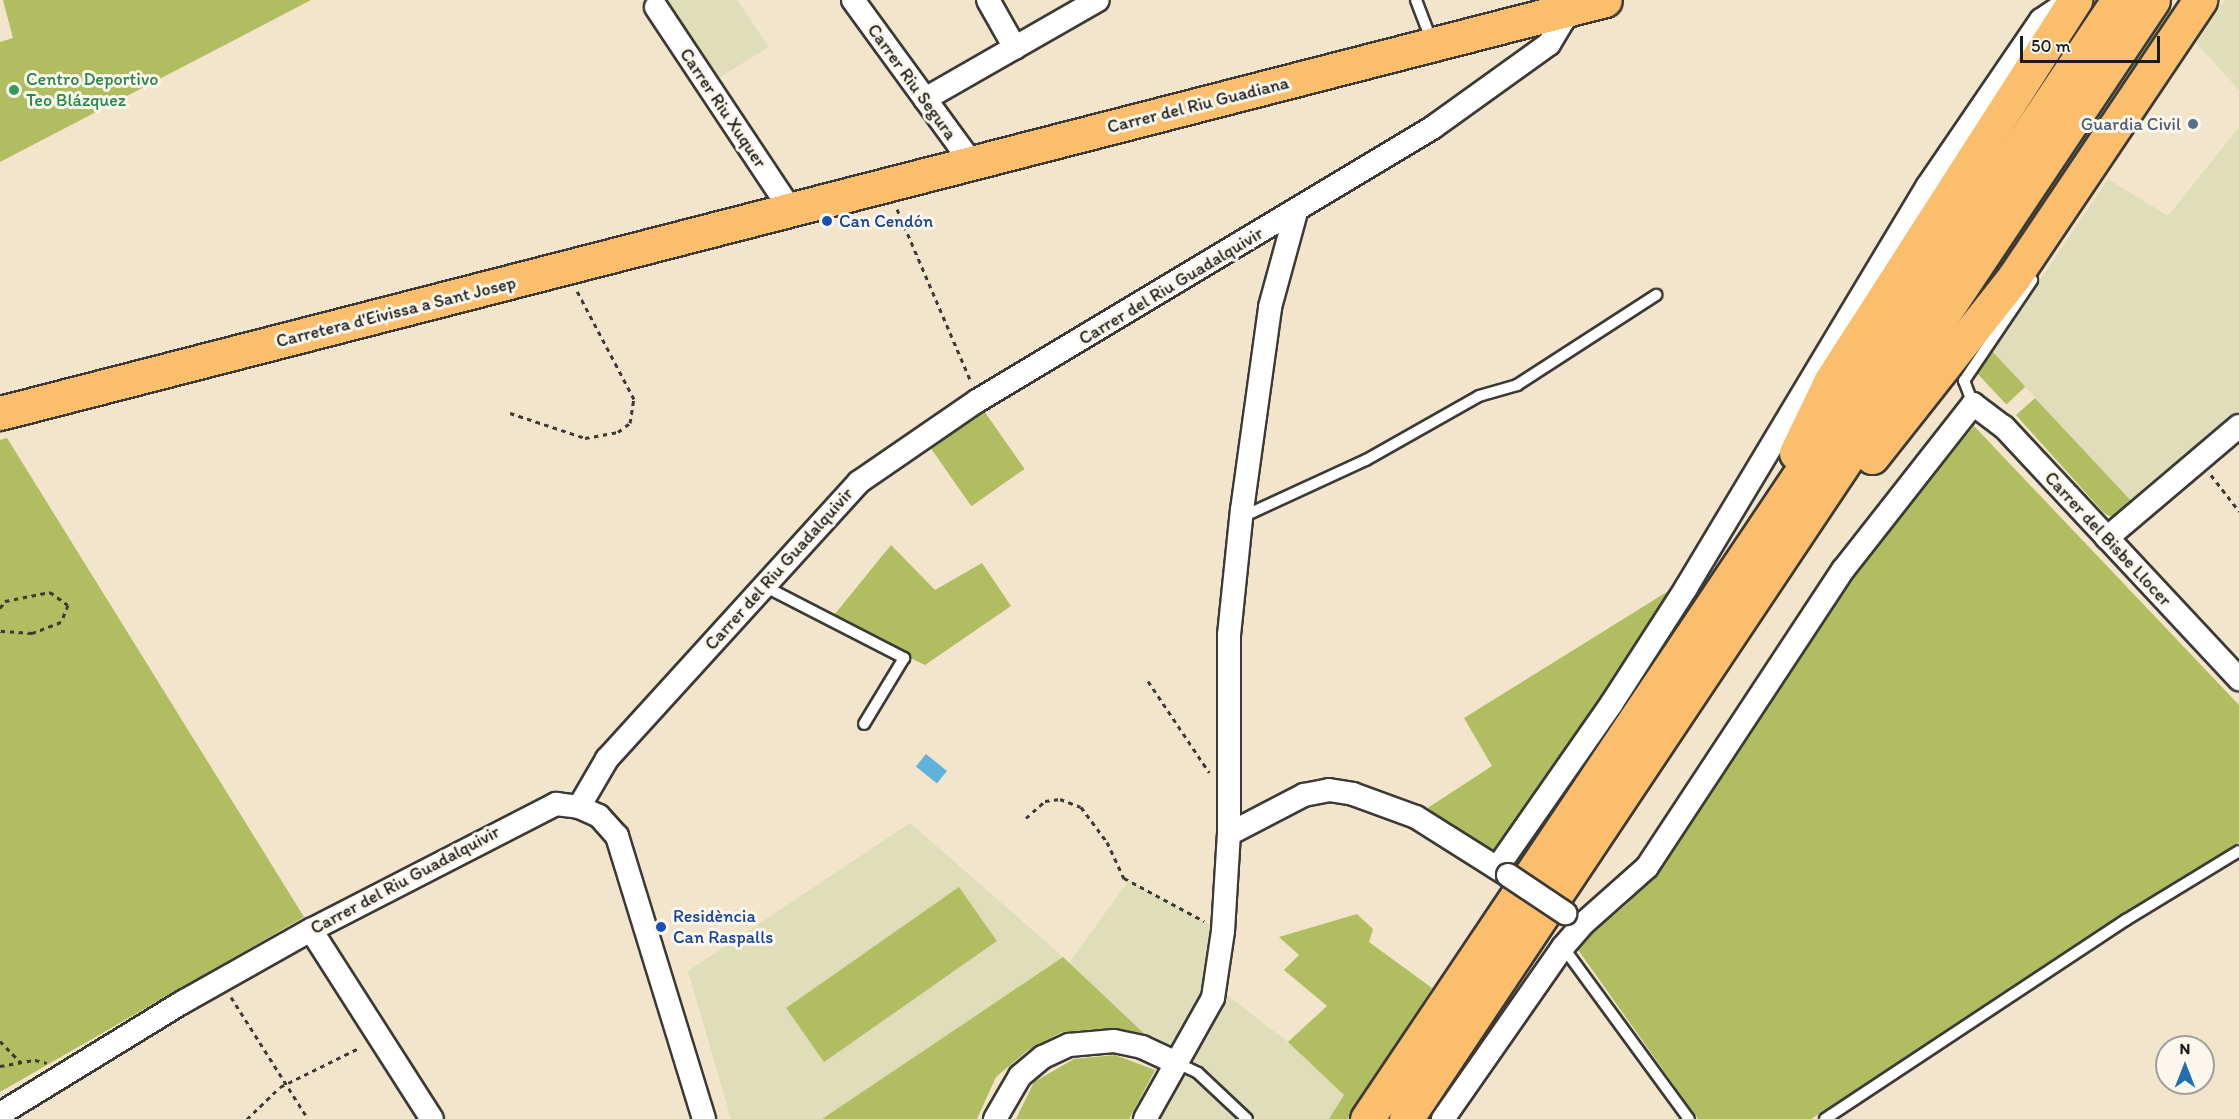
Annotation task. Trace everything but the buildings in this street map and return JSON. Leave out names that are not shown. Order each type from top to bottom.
[{"type":"main road","name":"Carrer del Riu Guadiana","points":[[791,210],[1605,0]]},
{"type":"main road","points":[[1745,557],[1830,382],[2073,0]]},
{"type":"main road","points":[[1366,1119],[2118,0]]},
{"type":"main road","points":[[1407,1119],[2154,0]]},
{"type":"main road","points":[[1795,541],[1892,435],[2014,277],[2200,0]]},
{"type":"main road","name":"Carretera d'Eivissa a Sant Josep","points":[[0,413],[791,210]]},
{"type":"street","name":"Carrer Riu Segura","points":[[853,0],[972,163]]},
{"type":"street","points":[[988,0],[1015,48]]},
{"type":"street","points":[[925,99],[1098,0]]},
{"type":"street","points":[[1502,872],[1686,588],[1927,187],[2041,20],[2073,0]]},
{"type":"street","name":"Carrer Riu Xuquer","points":[[656,7],[791,210]]},
{"type":"street","name":"Carrer del Riu Guadalquivir","points":[[0,1114],[221,981],[311,930],[537,811],[556,804],[579,807],[607,759],[762,585],[859,482],[977,401],[1296,212],[1432,128],[1549,44],[1563,21],[1561,12]]},
{"type":"street","points":[[1145,1119],[1213,998],[1223,931],[1229,834],[1229,635],[1270,307],[1296,212]]},
{"type":"street","points":[[1443,1119],[1563,947],[1574,918],[1647,867],[1843,570],[1973,404]]},
{"type":"street","name":"Carrer del Bisbe Llocer","points":[[1973,404],[2004,427],[2239,679]]},
{"type":"street","points":[[2107,538],[2239,426]]},
{"type":"street","points":[[1229,834],[1304,795],[1329,790],[1353,794],[1416,817],[1574,918]]},
{"type":"street","points":[[579,807],[599,816],[617,836],[704,1119]]},
{"type":"street","points":[[311,930],[432,1119]]},
{"type":"street","points":[[994,1119],[1020,1076],[1043,1057],[1069,1045],[1114,1041],[1142,1047],[1178,1063]]},
{"type":"lane","points":[[1416,0],[1432,45]]},
{"type":"lane","points":[[1973,404],[1964,381],[2038,270]]},
{"type":"lane","points":[[1242,518],[1366,460],[1479,396],[1518,385],[1656,295]]},
{"type":"lane","points":[[762,585],[904,658],[864,724]]},
{"type":"lane","points":[[1825,1119],[2126,920],[2239,851]]},
{"type":"lane","points":[[1563,947],[1689,1119]]},
{"type":"lane","points":[[1178,1063],[1198,1073],[1246,1119]]},
{"type":"path","points":[[897,210],[972,385]]},
{"type":"path","points":[[510,412],[585,438],[618,432],[634,415],[634,399],[565,268]]},
{"type":"path","points":[[2200,461],[2239,511]]},
{"type":"path","points":[[0,608],[5,601],[50,592],[68,605],[61,622],[42,630],[32,633],[0,631]]},
{"type":"path","points":[[1148,681],[1229,804]]},
{"type":"path","points":[[1026,818],[1045,801],[1060,799],[1081,807],[1107,842],[1124,878],[1223,931]]},
{"type":"path","points":[[221,981],[308,1119]]},
{"type":"path","points":[[248,1119],[285,1084],[380,1037]]},
{"type":"path","points":[[0,1041],[20,1062]]},
{"type":"path","points":[[0,1066],[45,1060],[59,1078]]},
{"type":"shaded area","points":[[644,0],[737,0],[769,47],[701,89]]},
{"type":"shaded area","points":[[2225,0],[2239,0],[2239,90],[2196,43]]},
{"type":"shaded area","points":[[2239,127],[2239,412],[2134,504],[1992,351],[2108,179],[2168,216]]},
{"type":"shaded area","points":[[910,823],[1063,957],[822,1119],[731,1119],[688,971]]},
{"type":"shaded area","points":[[1129,880],[1212,926],[1207,980],[1288,1042],[1344,1095],[1329,1119],[1129,1119],[1155,1070],[1176,1048],[1151,1040],[1069,963]]},
{"type":"green space","points":[[3,0],[311,0],[0,162],[0,42],[13,38]]},
{"type":"green space","points":[[1992,351],[2025,387],[2006,405],[1973,369]]},
{"type":"green space","points":[[2035,398],[2134,504],[2123,516],[2109,516],[2103,512],[2016,415]]},
{"type":"green space","points":[[977,401],[1025,469],[971,506],[924,438]]},
{"type":"green space","points":[[1974,426],[2239,705],[2239,842],[1811,1119],[1698,1119],[1576,947],[1628,903],[1848,580]]},
{"type":"green space","points":[[7,438],[304,917],[0,1092],[0,440]]},
{"type":"green space","points":[[891,545],[935,590],[982,563],[1011,606],[925,665],[830,620]]},
{"type":"green space","points":[[1670,590],[1672,595],[1494,856],[1423,811],[1492,766],[1464,718]]},
{"type":"green space","points":[[959,887],[997,941],[824,1062],[786,1008]]},
{"type":"green space","points":[[1357,914],[1373,929],[1369,942],[1432,988],[1348,1119],[1329,1119],[1344,1095],[1288,1042],[1327,1006],[1284,970],[1299,955],[1279,937]]},
{"type":"green space","points":[[1063,957],[1151,1040],[1097,1029],[1062,1032],[1028,1050],[996,1077],[977,1119],[822,1119]]},
{"type":"green space","points":[[1115,1055],[1155,1070],[1129,1119],[1016,1119],[1034,1082],[1074,1059]]},
{"type":"water","points":[[926,754],[947,771],[937,783],[916,766]]},
{"type":"place","name":"Centro Deportivo Teo Blázquez","points":[[14,90]]},
{"type":"place","name":"Guardia Civil","points":[[2193,124]]},
{"type":"place","name":"Can Cendón","points":[[827,221]]},
{"type":"place","name":"Residència Can Raspalls","points":[[661,927]]}]
